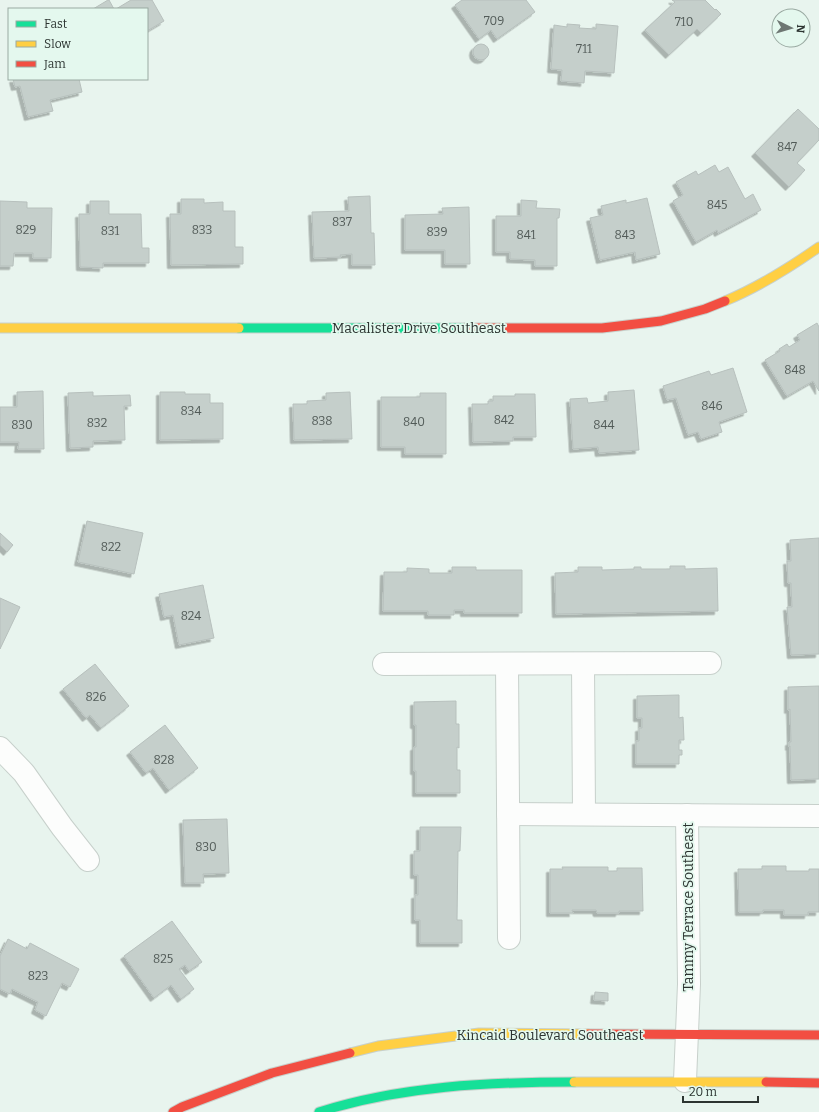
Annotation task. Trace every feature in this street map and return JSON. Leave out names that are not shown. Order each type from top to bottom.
[{"type":"street","name":"Macalister Drive Southeast","points":[[0,328],[602,328],[661,321],[705,309],[745,293],[785,271],[819,247]]},
{"type":"street","points":[[384,664],[710,663]]},
{"type":"street","points":[[507,664],[509,938]]},
{"type":"street","points":[[583,664],[584,814]]},
{"type":"street","points":[[0,748],[24,773],[62,827],[88,860]]},
{"type":"street","points":[[508,814],[688,815]]},
{"type":"street","name":"Tammy Terrace Southeast","points":[[685,1081],[689,984],[688,815],[819,816]]},
{"type":"street","name":"Kincaid Boulevard Southeast","points":[[174,1112],[182,1107],[272,1073],[378,1046],[479,1033],[819,1035]]},
{"type":"street","points":[[318,1112],[344,1104],[400,1092],[514,1082],[685,1081],[819,1083]]},
{"type":"building","points":[[108,0],[113,8],[95,8]]},
{"type":"building","points":[[131,0],[152,0],[164,21],[148,30],[148,8],[118,8]]},
{"type":"building","points":[[462,0],[526,0],[535,12],[497,39],[491,30],[479,39],[455,5]]},
{"type":"building","points":[[672,0],[705,0],[721,14],[701,33],[697,29],[669,55],[645,30],[675,2]]},
{"type":"building","points":[[567,24],[580,25],[579,28],[596,29],[596,24],[618,26],[614,73],[585,71],[584,83],[561,81],[562,70],[551,69],[554,25],[567,27]]},
{"type":"building","points":[[478,44],[484,44],[489,49],[487,58],[484,60],[478,60],[473,55],[473,49]]},
{"type":"building","points":[[13,80],[79,80],[82,92],[50,100],[53,111],[28,117],[20,86],[15,87]]},
{"type":"building","points":[[798,109],[819,129],[819,140],[797,163],[805,170],[789,187],[755,153]]},
{"type":"building","points":[[715,165],[719,172],[728,167],[745,199],[753,194],[761,210],[718,233],[717,230],[696,242],[673,201],[683,195],[676,182],[696,171],[698,175]]},
{"type":"building","points":[[370,196],[371,233],[374,233],[375,265],[352,265],[352,254],[340,255],[341,257],[314,258],[312,212],[349,211],[348,197]]},
{"type":"building","points":[[647,198],[660,254],[636,260],[635,252],[600,260],[590,218],[603,215],[601,206],[626,200],[626,203]]},
{"type":"building","points":[[181,199],[204,199],[204,203],[223,202],[223,211],[235,211],[235,247],[243,247],[243,264],[171,265],[170,214],[181,214]]},
{"type":"building","points":[[521,200],[537,201],[536,208],[560,209],[559,218],[557,218],[557,266],[535,266],[535,260],[510,259],[510,252],[496,252],[496,216],[521,216]]},
{"type":"building","points":[[0,201],[27,202],[27,208],[52,208],[51,258],[33,258],[33,253],[14,253],[13,266],[0,266]]},
{"type":"building","points":[[90,201],[109,201],[109,214],[141,214],[142,248],[149,248],[149,263],[103,263],[103,268],[80,267],[79,214],[90,214]]},
{"type":"building","points":[[469,207],[470,264],[445,264],[445,250],[405,250],[405,215],[443,214],[442,208]]},
{"type":"building","points":[[817,323],[819,327],[819,391],[813,381],[787,396],[765,360],[780,351],[779,349],[787,344],[789,347],[800,340],[797,335]]},
{"type":"building","points":[[733,368],[747,412],[719,422],[722,432],[701,439],[698,432],[688,435],[676,398],[667,400],[663,386],[709,371],[711,375]]},
{"type":"building","points":[[634,390],[639,450],[599,453],[598,447],[573,449],[570,399],[587,398],[588,403],[608,401],[608,392]]},
{"type":"building","points":[[43,391],[44,449],[18,449],[19,442],[0,442],[0,407],[17,407],[17,392]]},
{"type":"building","points":[[93,392],[93,396],[130,395],[131,406],[124,406],[125,440],[93,441],[93,447],[70,448],[68,393]]},
{"type":"building","points":[[160,392],[210,394],[210,403],[223,403],[223,439],[160,440]]},
{"type":"building","points":[[350,392],[352,439],[294,440],[293,404],[307,404],[307,401],[326,400],[326,393]]},
{"type":"building","points":[[420,393],[446,393],[446,454],[405,454],[405,447],[381,447],[381,397],[420,397]]},
{"type":"building","points":[[515,394],[535,394],[536,437],[513,437],[513,441],[473,442],[472,404],[488,404],[488,401],[493,401],[493,396],[515,396]]},
{"type":"building","points":[[87,521],[143,533],[134,574],[78,562]]},
{"type":"building","points":[[0,533],[13,545],[7,552],[0,545]]},
{"type":"building","points":[[819,538],[819,654],[791,655],[787,607],[792,607],[791,583],[788,583],[787,561],[791,561],[790,540]]},
{"type":"building","points":[[670,566],[685,566],[685,569],[717,568],[718,611],[556,614],[555,573],[578,572],[578,567],[602,567],[602,570],[634,569],[634,567],[641,567],[641,569],[670,569]]},
{"type":"building","points":[[452,567],[476,567],[476,570],[522,570],[522,613],[464,613],[464,610],[454,610],[454,615],[428,615],[428,611],[383,611],[384,572],[407,572],[407,568],[429,569],[429,573],[452,573]]},
{"type":"building","points":[[203,585],[214,638],[179,645],[173,615],[164,617],[159,594]]},
{"type":"building","points":[[0,598],[20,607],[0,649]]},
{"type":"building","points":[[95,664],[129,706],[101,728],[90,715],[86,718],[63,689]]},
{"type":"building","points":[[819,686],[819,779],[791,780],[790,746],[789,747],[789,742],[791,742],[790,709],[788,710],[788,687]]},
{"type":"building","points":[[679,695],[679,718],[683,717],[684,740],[679,740],[679,750],[682,750],[682,755],[679,755],[679,764],[636,764],[636,741],[639,741],[639,728],[642,728],[642,718],[637,718],[637,696]]},
{"type":"building","points":[[456,701],[456,724],[459,724],[457,770],[460,770],[460,793],[416,793],[416,771],[414,771],[416,725],[414,725],[414,702]]},
{"type":"building","points":[[165,725],[198,768],[169,790],[153,768],[146,773],[130,752]]},
{"type":"building","points":[[227,819],[229,873],[203,874],[204,883],[185,883],[183,820]]},
{"type":"building","points":[[420,827],[461,827],[460,851],[458,851],[457,920],[462,920],[462,943],[420,943],[420,920],[415,920],[415,895],[418,895],[418,875],[414,875],[414,851],[420,851]]},
{"type":"building","points":[[762,866],[786,866],[786,871],[809,871],[809,869],[819,869],[819,912],[808,912],[808,915],[784,915],[784,910],[739,912],[738,869],[762,869]]},
{"type":"building","points":[[562,867],[608,867],[608,871],[617,871],[617,868],[642,868],[643,911],[597,913],[596,910],[572,910],[573,913],[550,913],[550,869],[563,869]]},
{"type":"building","points":[[172,921],[202,962],[189,971],[185,965],[179,969],[194,989],[181,999],[171,985],[154,998],[124,956]]},
{"type":"building","points":[[8,939],[27,949],[30,943],[79,969],[70,987],[62,983],[46,1016],[35,1010],[38,1002],[12,989],[10,994],[0,989],[0,956]]},
{"type":"building","points":[[595,992],[608,993],[608,1001],[594,1000]]},
{"type":"traffic: fast","points":[[239,328],[465,328]]},
{"type":"traffic: fast","points":[[319,1112],[381,1096],[445,1087],[510,1083],[574,1082]]},
{"type":"traffic: slow","points":[[725,301],[774,277],[819,247]]},
{"type":"traffic: slow","points":[[0,328],[239,328]]},
{"type":"traffic: slow","points":[[350,1053],[378,1046],[479,1033],[588,1034]]},
{"type":"traffic: slow","points":[[574,1082],[766,1082]]},
{"type":"traffic: jam","points":[[465,328],[602,328],[661,321],[705,309],[725,301]]},
{"type":"traffic: jam","points":[[588,1034],[819,1035]]},
{"type":"traffic: jam","points":[[173,1112],[182,1107],[272,1073],[350,1053]]},
{"type":"traffic: jam","points":[[766,1082],[819,1083]]}]
